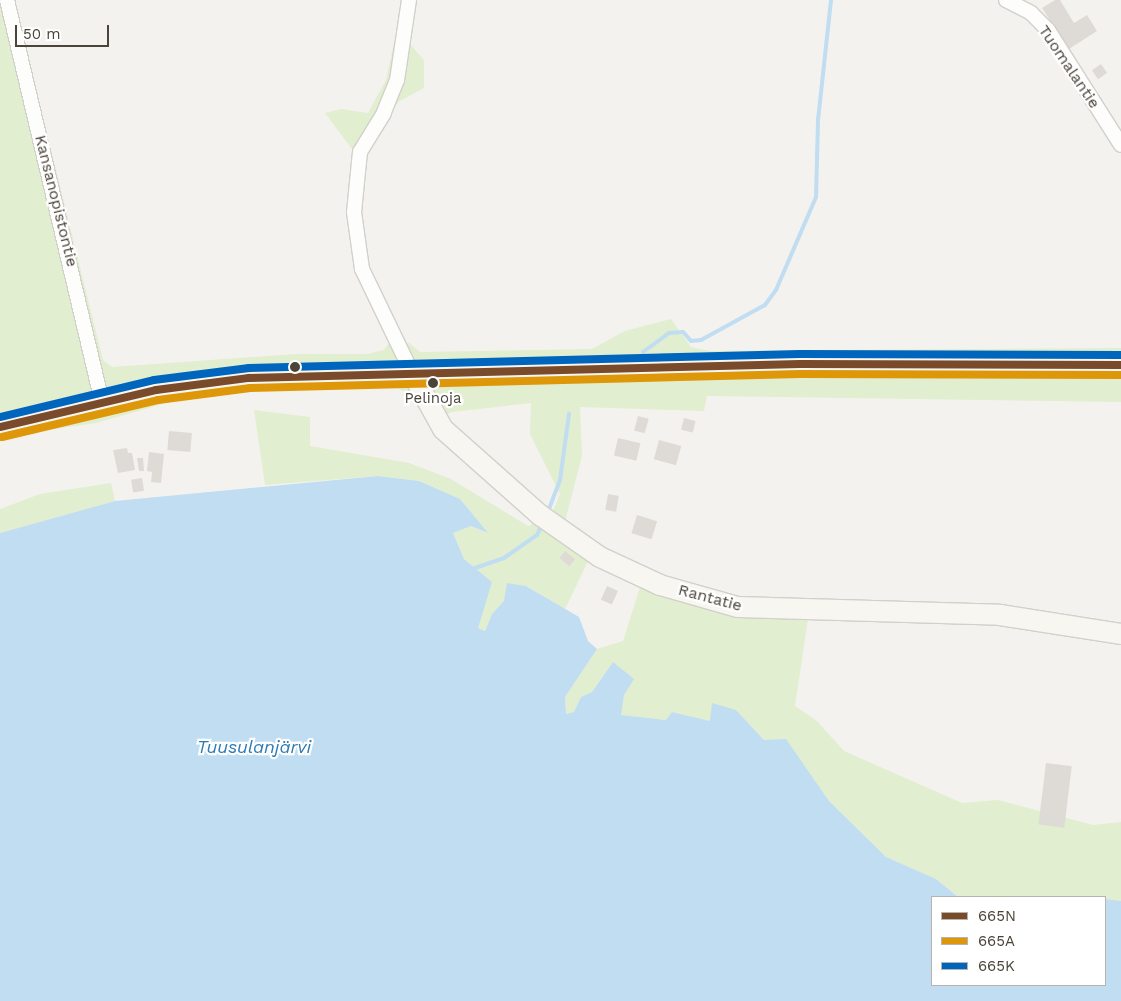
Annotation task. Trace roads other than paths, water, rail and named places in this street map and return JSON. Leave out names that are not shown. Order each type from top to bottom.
[{"type":"main road","points":[[0,427],[102,402],[249,378],[800,364],[1121,366]]},
{"type":"main road","name":"Rantatie","points":[[412,373],[443,429],[558,530],[630,572],[738,607],[1000,615],[1121,634]]},
{"type":"street","name":"Kansanopistontie","points":[[7,0],[102,402]]},
{"type":"street","points":[[409,0],[397,80],[384,113],[360,152],[354,212],[362,269],[412,373]]},
{"type":"street","name":"Tuomalantie","points":[[1006,0],[1031,13],[1048,30],[1121,145]]},
{"type":"water","name":"Tuusulanjärvi","points":[[378,476],[419,481],[460,499],[488,533],[471,526],[453,533],[464,559],[492,582],[478,628],[485,631],[492,614],[504,601],[507,583],[526,586],[579,617],[588,641],[597,649],[565,697],[566,714],[574,712],[581,697],[592,692],[613,662],[634,679],[624,695],[621,715],[666,720],[672,712],[710,721],[712,703],[736,710],[764,740],[786,739],[829,801],[886,857],[936,879],[957,896],[931,896],[931,986],[1106,986],[1106,899],[1121,901],[1121,1001],[0,1001],[0,533],[115,501]]},
{"type":"waterway","points":[[643,352],[669,333],[683,332],[691,341],[701,340],[765,305],[776,290],[816,197],[818,120],[831,0]]},
{"type":"waterway","points":[[547,514],[560,480],[569,414]]},
{"type":"waterway","points":[[475,568],[504,558],[537,535],[542,524]]},
{"type":"place","name":"Pelinoja","points":[[433,383]]}]
